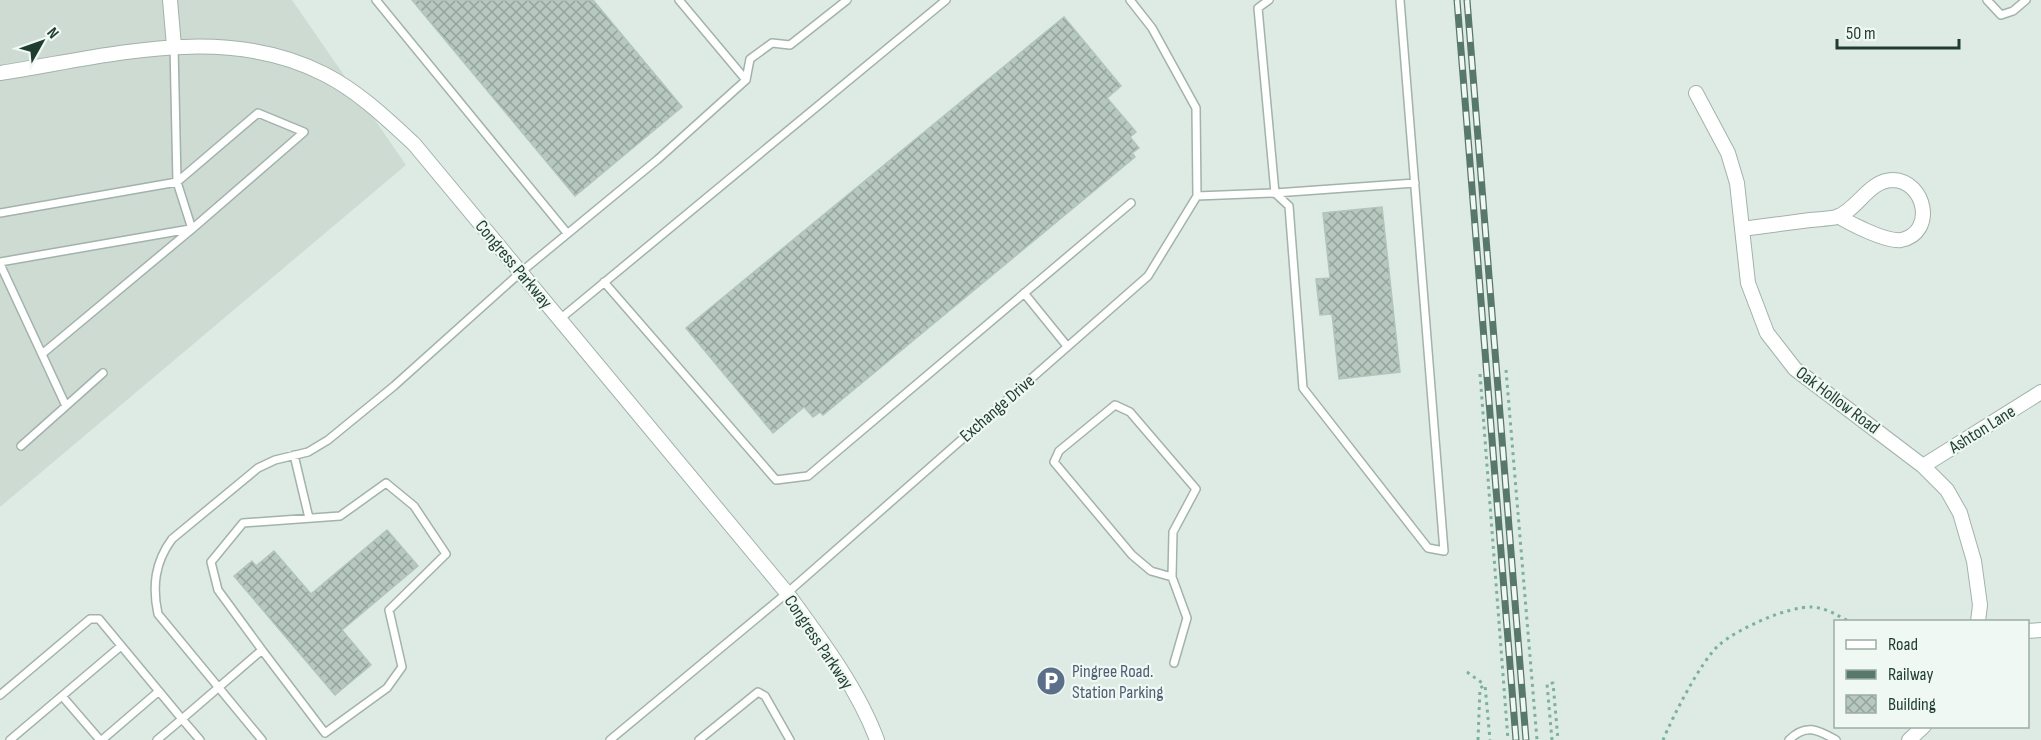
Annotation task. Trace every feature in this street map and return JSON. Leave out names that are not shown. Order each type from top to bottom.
[{"type":"street","points":[[170,0],[174,46]]},
{"type":"street","name":"Congress Parkway","points":[[0,73],[174,46],[239,48],[288,59],[325,74],[376,109],[414,144],[787,593],[818,635],[846,680],[877,740]]},
{"type":"street","name":"Oak Hollow Road","points":[[1696,93],[1728,153],[1737,183],[1748,283],[1767,333],[1795,369],[1923,466],[1947,490],[1960,513],[1974,561],[1980,605],[1978,620]]},
{"type":"street","points":[[1742,229],[1838,216],[1876,185],[1891,180],[1912,188],[1923,208],[1919,227],[1901,240],[1887,238],[1838,216]]},
{"type":"street","name":"Ashton Lane","points":[[1923,466],[2041,392]]},
{"type":"street","points":[[1909,740],[1922,728]]},
{"type":"lane","points":[[376,0],[567,233]]},
{"type":"lane","points":[[679,0],[746,80]]},
{"type":"lane","points":[[262,740],[158,614],[154,588],[160,558],[172,539],[258,468],[308,452],[328,440],[378,400],[521,272],[657,160],[746,80],[750,59],[772,43],[790,45],[847,0]]},
{"type":"lane","points":[[560,319],[946,0]]},
{"type":"lane","points":[[1130,0],[1152,28],[1196,108],[1197,196],[1414,183]]},
{"type":"lane","points":[[1269,0],[1258,8],[1275,193],[1289,206],[1303,388],[1428,548],[1444,551],[1400,0]]},
{"type":"lane","points":[[1987,0],[2001,15],[2013,11],[2026,0]]},
{"type":"lane","points":[[174,46],[177,182],[192,229]]},
{"type":"lane","points":[[0,213],[177,182],[258,113],[304,132],[42,354]]},
{"type":"lane","name":"Exchange Drive","points":[[610,740],[787,593],[1148,276],[1197,196]]},
{"type":"lane","points":[[604,282],[776,480],[808,476],[1131,203]]},
{"type":"lane","points":[[66,406],[0,263],[192,229]]},
{"type":"lane","points":[[1024,293],[1067,346]]},
{"type":"lane","points":[[21,446],[103,373]]},
{"type":"lane","points":[[1172,577],[1151,571],[1132,555],[1054,462],[1059,451],[1115,405],[1130,412],[1196,489],[1173,532],[1172,577],[1187,618],[1174,663]]},
{"type":"lane","points":[[294,455],[309,519]]},
{"type":"lane","points":[[386,483],[414,506],[446,554],[389,610],[402,667],[387,688],[326,737],[262,650],[218,590],[211,562],[243,523],[340,516],[386,483]]},
{"type":"lane","points":[[0,695],[90,619],[99,619],[200,740]]},
{"type":"lane","points":[[10,740],[121,646]]},
{"type":"lane","points":[[157,740],[262,650]]},
{"type":"lane","points":[[62,696],[101,740],[159,691]]},
{"type":"lane","points":[[699,740],[758,692],[765,696],[790,740]]},
{"type":"lane","points":[[1789,740],[1802,730],[1817,729],[1836,740]]},
{"type":"path","points":[[1506,370],[1537,740]]},
{"type":"path","points":[[1480,374],[1508,740]]},
{"type":"path","points":[[1663,740],[1707,658],[1731,636],[1774,616],[1798,609],[1829,610],[1848,620]]},
{"type":"path","points":[[1467,672],[1485,685],[1490,740]]},
{"type":"path","points":[[1552,740],[1547,684],[1553,683],[1558,740]]},
{"type":"path","points":[[1478,740],[1480,688],[1485,685]]},
{"type":"shaded area","points":[[0,0],[292,0],[406,165],[0,507]]},
{"type":"building","points":[[412,0],[593,0],[682,107],[575,196]]},
{"type":"building","points":[[1064,17],[1121,86],[1107,98],[1136,132],[1130,137],[1139,148],[1132,153],[1135,157],[823,415],[820,412],[813,417],[804,407],[773,433],[686,328]]},
{"type":"building","points":[[1382,207],[1400,372],[1339,379],[1332,314],[1320,315],[1316,279],[1330,278],[1323,213]]},
{"type":"building","points":[[387,530],[418,566],[342,630],[371,665],[335,695],[234,576],[252,561],[256,566],[274,551],[311,594]]},
{"type":"railway","points":[[1457,0],[1516,740]]},
{"type":"railway","points":[[1467,0],[1526,740]]},
{"type":"place","name":"Pingree Road. Station Parking","points":[[1051,681]]}]
